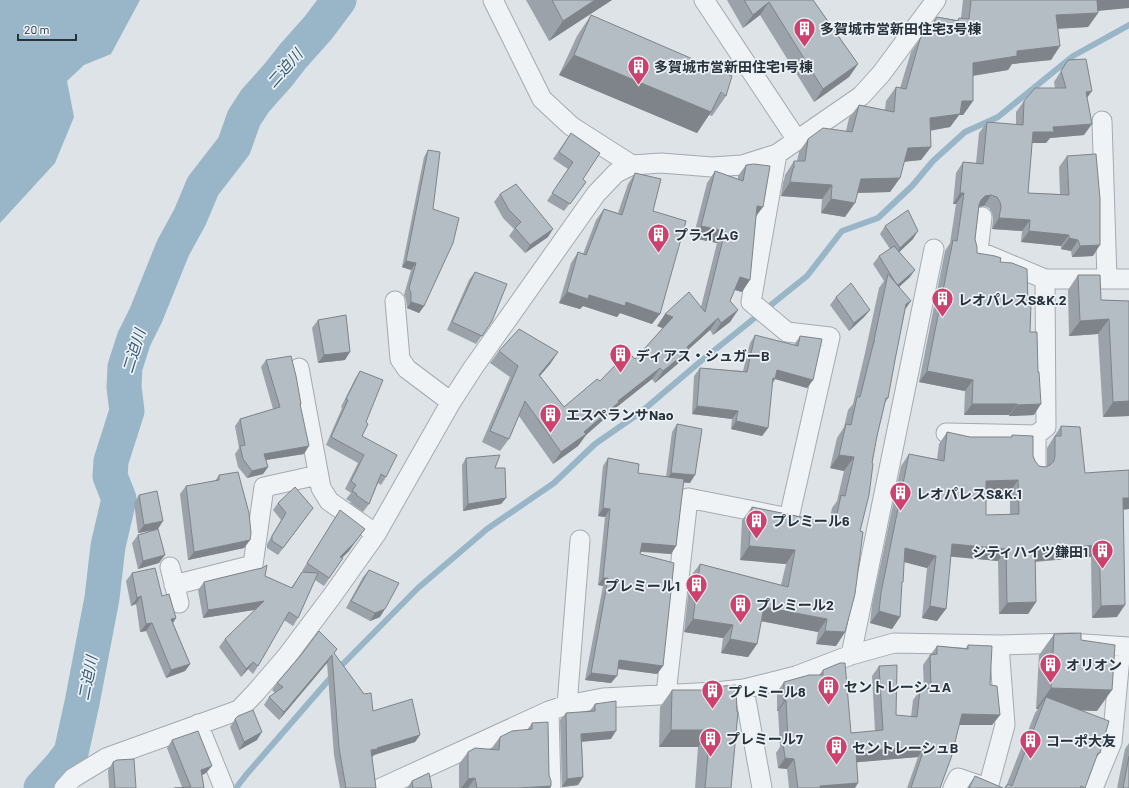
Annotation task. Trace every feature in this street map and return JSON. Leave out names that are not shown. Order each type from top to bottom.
[{"type":"street","points":[[493,0],[542,99],[571,126],[632,165]]},
{"type":"street","points":[[704,0],[797,140]]},
{"type":"street","points":[[64,788],[73,778],[106,758],[239,710],[256,692],[287,656],[376,534],[451,402],[596,194],[616,173],[632,165],[661,163],[712,167],[742,165],[777,154],[861,96],[881,74],[936,0]]},
{"type":"street","points":[[1102,121],[1107,279]]},
{"type":"street","points":[[666,694],[688,498],[789,518],[830,338],[787,332],[752,302],[777,154]]},
{"type":"street","points":[[982,218],[978,251],[1045,279],[1129,279]]},
{"type":"street","points":[[851,655],[934,249]]},
{"type":"street","points":[[946,433],[1036,435],[1046,428],[1045,279]]},
{"type":"street","points":[[395,301],[400,360],[407,369],[451,402]]},
{"type":"street","points":[[299,368],[321,488],[329,501],[376,534]]},
{"type":"street","points":[[1036,435],[1036,468]]},
{"type":"street","points":[[174,585],[253,565],[264,487],[318,475]]},
{"type":"street","points":[[567,705],[580,540]]},
{"type":"street","points":[[170,567],[179,604]]},
{"type":"street","points":[[382,788],[549,711],[567,705],[604,698],[744,690],[796,676],[851,655],[894,643],[999,645],[1070,643],[1125,647],[1112,742],[1093,788]]},
{"type":"street","points":[[954,788],[958,778],[987,788],[1005,725],[999,645]]},
{"type":"street","points":[[744,690],[762,788]]},
{"type":"street","points":[[549,711],[551,788]]},
{"type":"street","points":[[198,724],[224,788]]},
{"type":"water","points":[[0,0],[140,0],[111,54],[84,65],[67,81],[74,117],[55,163],[0,223]]},
{"type":"building","points":[[552,0],[595,0],[563,21]]},
{"type":"building","points":[[744,0],[813,0],[858,64],[823,89],[769,2],[753,15]]},
{"type":"building","points":[[971,0],[1097,0],[1098,13],[1056,15],[1060,46],[1017,51],[1017,56],[973,63],[973,101],[962,101],[960,114],[930,118],[931,147],[908,148],[900,178],[861,179],[855,203],[831,199],[832,185],[790,182],[794,168],[794,161],[805,161],[808,139],[823,128],[852,132],[859,105],[894,112],[896,87],[906,89],[920,39],[930,26],[932,26],[937,17],[958,21],[959,18],[969,19]]},
{"type":"building","points":[[591,15],[732,76],[726,96],[721,92],[711,112],[574,55]]},
{"type":"building","points":[[1086,59],[1092,91],[1086,92],[1092,124],[1053,127],[1054,132],[1033,132],[1028,193],[1069,195],[1067,156],[1096,154],[1100,199],[1100,245],[1080,246],[1078,240],[1069,238],[1069,235],[1029,231],[1030,220],[999,218],[1001,207],[997,197],[991,195],[985,196],[981,200],[979,205],[975,239],[977,253],[995,256],[1001,258],[1000,262],[1012,263],[1027,269],[1028,305],[1031,305],[1030,332],[1037,332],[1038,372],[1041,404],[972,404],[973,380],[927,371],[953,240],[957,241],[964,193],[960,193],[963,162],[983,164],[987,122],[1023,125],[1024,101],[1035,88],[1066,88],[1061,71],[1068,60]]},
{"type":"building","points":[[571,133],[600,153],[583,179],[586,182],[570,204],[552,193],[573,162],[559,152]]},
{"type":"building","points":[[428,150],[440,152],[433,209],[459,218],[453,243],[424,306],[411,302],[411,293],[409,288],[416,263],[406,261]]},
{"type":"building","points":[[754,164],[770,166],[763,207],[757,206],[750,280],[740,277],[730,301],[738,310],[721,323],[718,318],[687,347],[689,350],[663,371],[660,368],[618,401],[619,402],[584,432],[586,434],[561,452],[525,401],[509,439],[490,431],[518,366],[499,351],[519,329],[558,352],[539,375],[564,407],[597,379],[600,381],[628,352],[635,359],[673,317],[665,314],[689,292],[705,312],[725,231],[701,226],[715,171],[743,181],[746,165]]},
{"type":"building","points":[[635,173],[661,179],[653,211],[686,221],[660,314],[626,302],[625,306],[589,295],[588,299],[567,292],[578,252],[586,255],[604,209],[622,215]]},
{"type":"building","points":[[516,184],[553,229],[530,245],[515,228],[521,222],[509,210],[500,194]]},
{"type":"building","points":[[908,210],[918,231],[900,248],[885,226]]},
{"type":"building","points":[[894,246],[915,270],[898,285],[879,256]]},
{"type":"building","points":[[475,272],[507,284],[492,321],[482,336],[452,322]]},
{"type":"building","points":[[888,274],[911,301],[906,304],[888,398],[886,398],[877,436],[872,463],[869,495],[860,531],[863,532],[855,594],[845,632],[825,631],[827,619],[764,607],[757,644],[730,639],[733,625],[693,619],[700,564],[788,587],[795,550],[749,546],[752,507],[835,524],[841,495],[845,496],[854,457],[839,455],[846,424],[851,425],[857,397],[860,397],[875,341]]},
{"type":"building","points":[[1078,275],[1100,275],[1101,300],[1129,301],[1129,401],[1113,402],[1109,319],[1080,321]]},
{"type":"building","points":[[851,283],[870,310],[854,323],[836,297]]},
{"type":"building","points":[[346,315],[350,352],[324,355],[318,320]]},
{"type":"building","points":[[755,335],[798,346],[800,336],[822,339],[813,380],[777,370],[775,379],[773,378],[768,428],[736,421],[738,411],[697,406],[700,368],[747,372]]},
{"type":"building","points":[[291,356],[309,446],[264,454],[268,467],[252,471],[243,459],[240,446],[245,445],[240,419],[280,407],[266,360]]},
{"type":"building","points":[[360,371],[383,380],[366,422],[368,424],[362,436],[397,455],[386,477],[381,474],[369,504],[352,491],[356,485],[351,481],[364,455],[331,437],[348,400],[346,399]]},
{"type":"building","points":[[677,424],[702,429],[695,475],[671,473]]},
{"type":"building","points":[[1061,426],[1080,427],[1085,473],[1129,470],[1129,498],[1123,498],[1125,605],[1101,606],[1099,545],[1035,550],[1036,602],[1007,603],[1006,549],[952,544],[946,609],[930,606],[936,556],[905,548],[900,617],[879,611],[881,593],[909,454],[944,461],[947,432],[970,437],[1012,437],[1012,435],[1033,436],[1033,456],[1039,466],[1045,467],[1054,461],[1055,436],[1061,436]],"holes":[[[1018,480],[1019,514],[986,515],[986,481]]]},
{"type":"building","points":[[500,455],[495,468],[505,468],[506,498],[468,504],[466,458]]},
{"type":"building","points":[[608,458],[639,464],[638,473],[684,479],[676,546],[642,543],[640,554],[674,563],[663,666],[619,660],[617,676],[591,673],[608,578],[603,578],[610,509],[603,508]]},
{"type":"building","points":[[238,472],[249,513],[251,533],[250,540],[194,552],[186,486],[219,480],[219,475]]},
{"type":"building","points":[[295,487],[313,508],[283,548],[272,541],[272,536],[286,513],[278,503]]},
{"type":"building","points":[[157,491],[163,521],[144,525],[139,495]]},
{"type":"building","points":[[340,510],[365,529],[340,557],[343,558],[329,578],[307,563]]},
{"type":"building","points":[[158,529],[165,555],[143,561],[138,535]]},
{"type":"building","points":[[267,565],[265,576],[292,588],[302,572],[318,573],[298,618],[289,612],[258,666],[253,662],[246,669],[225,639],[264,601],[208,610],[204,582],[262,568]]},
{"type":"building","points":[[155,568],[162,596],[169,594],[176,618],[171,619],[190,664],[171,670],[152,623],[146,624],[141,596],[137,598],[132,573]]},
{"type":"building","points":[[369,570],[399,583],[385,609],[375,613],[351,601]]},
{"type":"building","points":[[319,631],[337,649],[334,653],[364,694],[371,693],[373,711],[412,699],[420,735],[371,750],[376,788],[346,788],[339,748],[332,655],[284,712],[269,697],[283,687],[277,683]]},
{"type":"building","points":[[1081,633],[1081,640],[1115,645],[1112,690],[1051,688],[1054,634]]},
{"type":"building","points":[[968,645],[992,646],[990,685],[997,686],[1000,715],[962,714],[951,758],[940,788],[911,788],[925,746],[856,752],[858,783],[820,786],[820,788],[798,788],[794,759],[785,758],[783,743],[788,742],[786,700],[784,701],[784,682],[809,675],[823,675],[823,670],[840,663],[845,663],[851,733],[883,730],[879,666],[897,665],[896,715],[917,717],[920,690],[931,688],[930,655],[937,654],[937,646],[968,649]]},
{"type":"building","points":[[736,685],[738,712],[731,788],[705,788],[710,730],[671,730],[672,690],[713,690],[712,687]]},
{"type":"building","points":[[1046,697],[1109,721],[1100,753],[1098,753],[1085,788],[1081,786],[1080,788],[1005,788],[1008,784],[1012,786]]},
{"type":"building","points":[[616,701],[616,731],[581,734],[583,777],[567,779],[566,713],[595,711],[595,704]]},
{"type":"building","points":[[253,710],[262,732],[244,742],[235,719],[238,716]]},
{"type":"building","points":[[548,722],[549,775],[551,786],[477,788],[475,778],[468,779],[468,752],[475,748],[499,750],[500,737],[512,731],[532,729],[532,723]]},
{"type":"building","points":[[198,731],[212,766],[201,770],[204,788],[174,788],[191,787],[172,740]]},
{"type":"building","points":[[1129,756],[1129,788],[1123,788]]},
{"type":"building","points":[[134,759],[136,788],[115,788],[113,762],[117,760]]},
{"type":"building","points":[[429,773],[432,788],[413,788],[412,781]]},
{"type":"building","points":[[975,776],[1003,788],[969,788]]},
{"type":"waterway","name":"二迫川","points":[[41,788],[71,753],[82,703],[102,598],[108,546],[119,499],[110,476],[111,461],[127,411],[124,387],[125,367],[134,339],[146,315],[173,248],[190,217],[203,186],[234,146],[244,118],[255,101],[318,28],[339,0]]},
{"type":"waterway","points":[[236,788],[339,668],[418,588],[487,529],[554,483],[595,444],[641,412],[701,361],[807,276],[842,231],[878,218],[912,186],[933,161],[965,132],[998,117],[1073,56],[1129,25]]},
{"type":"place","name":"多賀城市営新田住宅3号棟","points":[[805,48]]},
{"type":"place","name":"多賀城市営新田住宅1号棟","points":[[639,86]]},
{"type":"place","name":"プライムG","points":[[658,254]]},
{"type":"place","name":"レオパレスS&K.2","points":[[943,318]]},
{"type":"place","name":"ディアス・シュガーB","points":[[620,374]]},
{"type":"place","name":"エスペランサNao","points":[[550,434]]},
{"type":"place","name":"レオパレスS&K.1","points":[[900,512]]},
{"type":"place","name":"プレミール6","points":[[756,540]]},
{"type":"place","name":"シティハイツ鎌田1","points":[[1103,570]]},
{"type":"place","name":"プレミール1","points":[[696,604]]},
{"type":"place","name":"プレミール2","points":[[740,624]]},
{"type":"place","name":"オリオン","points":[[1051,684]]},
{"type":"place","name":"セントレーシュA","points":[[829,706]]},
{"type":"place","name":"プレミール8","points":[[713,710]]},
{"type":"place","name":"プレミール7","points":[[710,758]]},
{"type":"place","name":"コーポ大友","points":[[1030,760]]},
{"type":"place","name":"セントレーシュB","points":[[837,766]]}]
